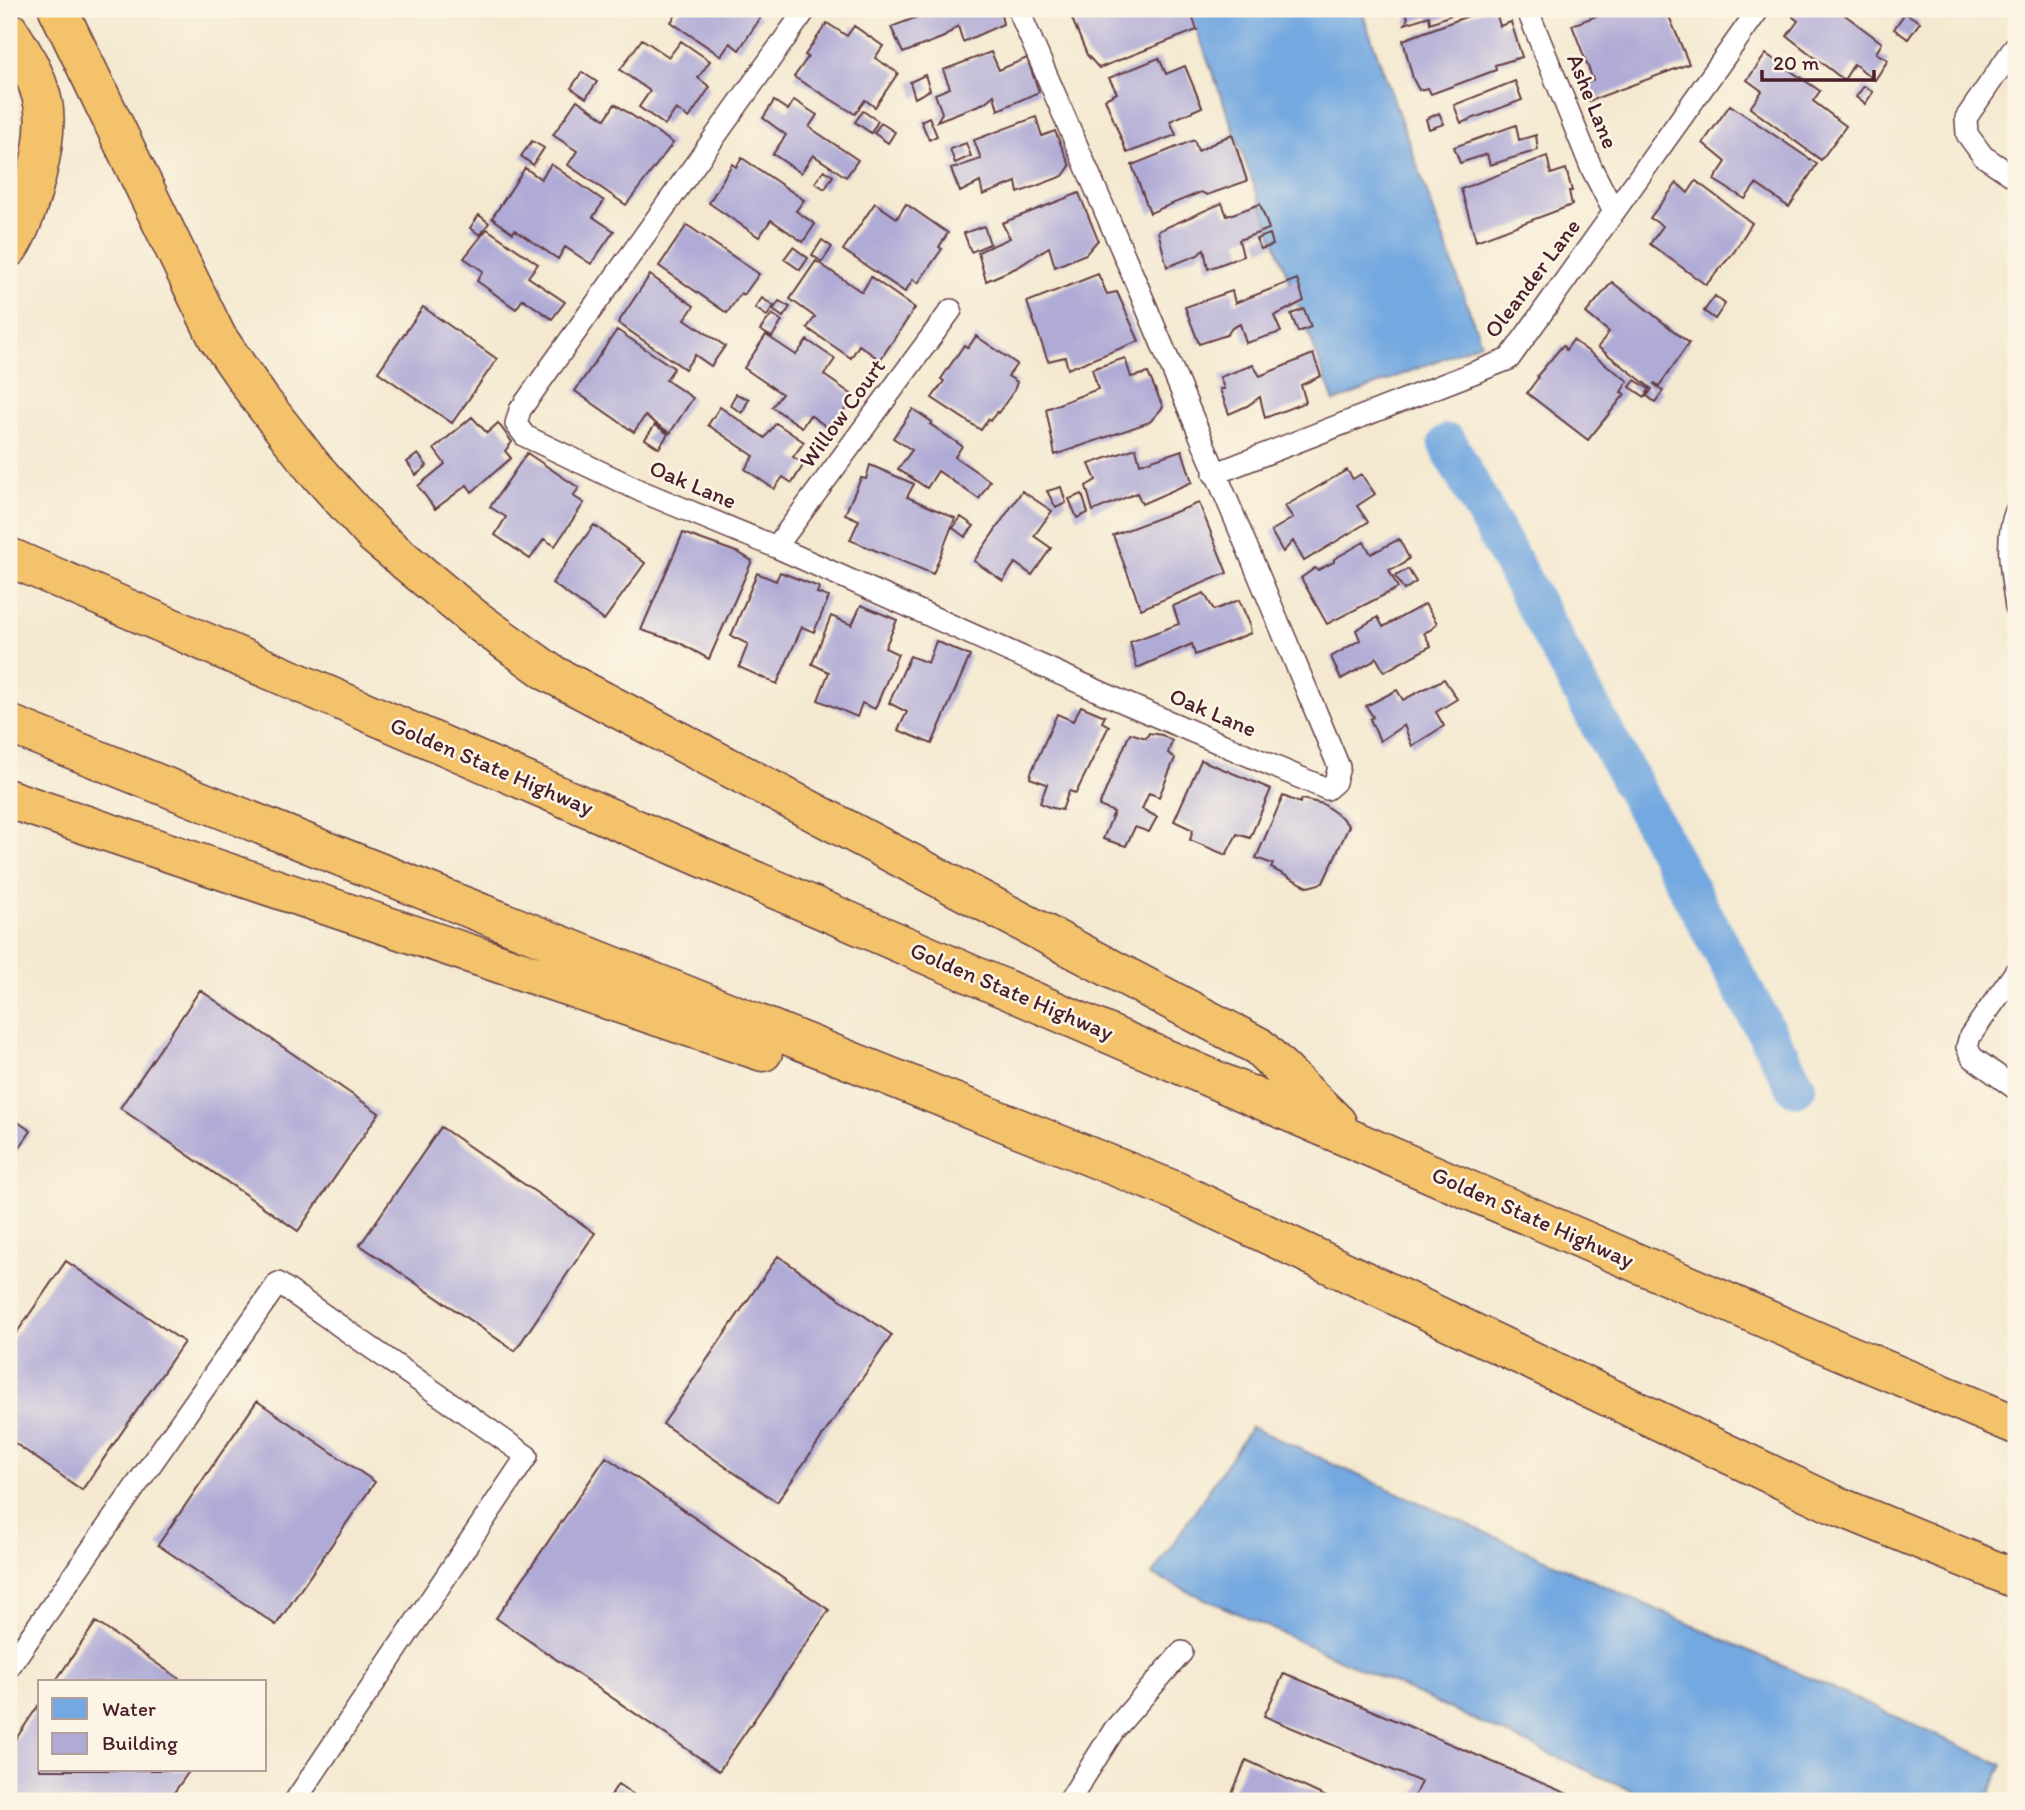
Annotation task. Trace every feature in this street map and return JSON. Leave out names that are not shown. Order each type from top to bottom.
[{"type":"highway","points":[[58,9],[217,337],[260,399],[313,467],[375,536],[475,619],[550,673],[1258,1046],[1353,1139]]},
{"type":"highway","points":[[9,31],[30,63],[43,105],[42,150],[31,198],[9,247]]},
{"type":"highway","name":"Golden State Highway","points":[[9,557],[1804,1336],[2016,1425]]},
{"type":"highway","points":[[9,724],[1176,1191],[1833,1504],[2016,1579]]},
{"type":"highway","points":[[9,799],[1176,1191]]},
{"type":"lane","name":"Oak Lane","points":[[806,9],[520,410],[516,424],[525,436],[643,492],[776,547],[1327,789],[1335,782],[1339,768],[1214,474]]},
{"type":"lane","points":[[1018,9],[1137,285],[1214,474]]},
{"type":"lane","name":"Ashe Lane","points":[[1527,9],[1591,167],[1614,212]]},
{"type":"lane","name":"Oleander Lane","points":[[1214,474],[1509,359],[1759,9]]},
{"type":"lane","points":[[2016,46],[1966,118],[1967,134],[1983,156],[2016,178]]},
{"type":"lane","name":"Willow Court","points":[[776,547],[951,310]]},
{"type":"lane","points":[[2016,511],[2012,522],[2010,550],[2016,607]]},
{"type":"lane","points":[[2016,971],[1970,1036],[1968,1047],[1972,1057],[2016,1089]]},
{"type":"lane","points":[[9,1667],[278,1283],[527,1456],[295,1801]]},
{"type":"lane","points":[[1069,1801],[1114,1730],[1182,1652]]},
{"type":"water","points":[[1189,9],[1361,9],[1481,343],[1334,402]]},
{"type":"water","points":[[1251,1427],[2003,1765],[1986,1801],[1655,1801],[1152,1575]]},
{"type":"building","points":[[680,9],[749,9],[761,17],[739,50],[730,43],[721,56],[671,22]]},
{"type":"building","points":[[921,9],[1008,9],[1001,15],[1003,24],[963,42],[958,26],[944,37],[903,53],[891,27],[923,15]]},
{"type":"building","points":[[1068,9],[1190,9],[1197,30],[1099,68],[1087,55]]},
{"type":"building","points":[[1404,9],[1467,9],[1430,23],[1429,16],[1405,24],[1408,18]]},
{"type":"building","points":[[1487,9],[1495,9],[1500,26],[1511,22],[1522,57],[1495,65],[1496,70],[1431,94],[1428,88],[1419,90],[1413,79],[1403,40]]},
{"type":"building","points":[[1615,9],[1666,9],[1689,64],[1589,101],[1582,84],[1593,80],[1572,25]]},
{"type":"building","points":[[1798,9],[1837,9],[1882,43],[1876,53],[1888,60],[1875,80],[1854,64],[1844,80],[1787,36],[1798,21],[1793,17]]},
{"type":"building","points":[[1905,13],[1920,22],[1908,39],[1894,29]]},
{"type":"building","points":[[827,23],[847,36],[854,26],[883,46],[875,58],[898,73],[875,107],[865,100],[855,114],[794,77]]},
{"type":"building","points":[[642,39],[669,57],[681,41],[710,61],[698,78],[710,87],[689,118],[676,109],[665,125],[639,107],[650,91],[620,70]]},
{"type":"building","points":[[991,52],[999,70],[1027,58],[1039,92],[998,110],[994,95],[984,103],[937,121],[942,113],[935,94],[950,88],[943,70]]},
{"type":"building","points":[[1766,54],[1820,91],[1813,101],[1846,126],[1821,160],[1750,108],[1762,91],[1747,80]]},
{"type":"building","points":[[1159,58],[1166,74],[1185,66],[1202,107],[1170,121],[1176,135],[1127,153],[1105,99],[1117,93],[1109,78]]},
{"type":"building","points":[[582,72],[597,82],[586,98],[571,88]]},
{"type":"building","points":[[925,75],[930,90],[915,98],[910,82]]},
{"type":"building","points":[[1515,81],[1522,100],[1461,123],[1454,105]]},
{"type":"building","points":[[1864,86],[1873,92],[1865,104],[1856,97]]},
{"type":"building","points":[[577,100],[605,119],[615,104],[673,143],[626,205],[568,165],[577,151],[553,135]]},
{"type":"building","points":[[794,100],[817,115],[809,127],[858,160],[846,177],[813,155],[801,173],[773,154],[786,135],[763,118],[774,101],[788,110]]},
{"type":"building","points":[[1730,105],[1817,164],[1789,207],[1756,184],[1745,199],[1714,180],[1726,162],[1703,143]]},
{"type":"building","points":[[863,111],[878,121],[871,133],[855,122]]},
{"type":"building","points":[[1439,113],[1444,124],[1429,129],[1426,119]]},
{"type":"building","points":[[929,117],[937,136],[929,140],[921,121]]},
{"type":"building","points":[[1036,117],[1042,136],[1055,131],[1070,166],[1063,176],[1018,193],[1016,182],[983,195],[980,182],[960,192],[951,169],[981,159],[974,140]]},
{"type":"building","points":[[881,123],[895,132],[888,143],[874,133]]},
{"type":"building","points":[[1516,125],[1519,140],[1536,135],[1538,150],[1490,165],[1487,154],[1460,163],[1454,147]]},
{"type":"building","points":[[1232,134],[1247,181],[1207,195],[1201,192],[1150,213],[1132,165],[1194,140],[1198,151]]},
{"type":"building","points":[[532,141],[544,148],[533,165],[521,156]]},
{"type":"building","points":[[966,143],[971,156],[955,163],[950,149]]},
{"type":"building","points":[[1547,156],[1551,174],[1566,169],[1572,191],[1569,191],[1572,205],[1476,241],[1461,189]]},
{"type":"building","points":[[742,158],[804,200],[796,211],[815,224],[803,242],[771,220],[759,237],[709,203],[732,164],[736,167]]},
{"type":"building","points":[[551,164],[604,201],[593,217],[614,231],[591,264],[565,247],[558,259],[492,218],[525,168],[541,179]]},
{"type":"building","points":[[824,170],[833,176],[825,189],[815,183]]},
{"type":"building","points":[[1696,181],[1752,223],[1734,252],[1706,285],[1650,244],[1663,226],[1650,218],[1677,183],[1688,193]]},
{"type":"building","points":[[1079,193],[1098,240],[1086,254],[1055,267],[1049,247],[1018,267],[986,281],[978,252],[1010,238],[1002,223]]},
{"type":"building","points":[[875,203],[897,218],[906,204],[948,233],[939,247],[942,249],[918,283],[913,279],[905,292],[843,250]]},
{"type":"building","points":[[1222,203],[1227,216],[1260,204],[1269,229],[1239,240],[1243,256],[1208,269],[1204,249],[1198,255],[1167,267],[1158,231]]},
{"type":"building","points":[[479,215],[489,223],[480,235],[470,228]]},
{"type":"building","points":[[687,225],[759,274],[727,313],[659,266]]},
{"type":"building","points":[[984,226],[990,244],[971,252],[964,233]]},
{"type":"building","points":[[487,229],[538,264],[528,277],[565,302],[552,319],[523,299],[516,309],[477,281],[483,271],[464,258]]},
{"type":"building","points":[[1270,234],[1273,245],[1261,249],[1256,239]]},
{"type":"building","points":[[822,240],[832,247],[822,262],[812,255]]},
{"type":"building","points":[[793,247],[808,258],[800,270],[784,259]]},
{"type":"building","points":[[816,261],[862,292],[871,277],[915,308],[880,360],[859,345],[851,358],[807,328],[815,317],[790,299]]},
{"type":"building","points":[[1098,274],[1107,294],[1117,292],[1139,341],[1068,369],[1065,357],[1048,361],[1027,302]]},
{"type":"building","points":[[650,275],[694,306],[685,319],[725,346],[711,366],[695,355],[685,369],[618,323]]},
{"type":"building","points":[[1297,279],[1304,301],[1274,316],[1281,332],[1246,343],[1240,324],[1232,328],[1227,335],[1199,344],[1185,307],[1232,291],[1235,303]]},
{"type":"building","points":[[1612,282],[1689,343],[1659,386],[1654,384],[1663,391],[1655,402],[1647,396],[1652,389],[1598,347],[1609,332],[1586,313]]},
{"type":"building","points":[[1715,296],[1725,304],[1715,319],[1704,311]]},
{"type":"building","points":[[762,298],[774,306],[767,316],[755,308]]},
{"type":"building","points":[[779,301],[790,307],[783,317],[773,310]]},
{"type":"building","points":[[423,307],[497,359],[452,423],[378,372]]},
{"type":"building","points":[[1304,309],[1311,327],[1298,332],[1291,314]]},
{"type":"building","points":[[772,314],[782,321],[772,337],[760,330]]},
{"type":"building","points":[[617,330],[674,368],[666,380],[693,398],[670,433],[645,416],[634,432],[575,391]]},
{"type":"building","points":[[766,335],[796,355],[807,340],[835,359],[824,375],[854,396],[831,430],[810,415],[802,427],[772,407],[782,394],[744,368]]},
{"type":"building","points":[[976,336],[1017,364],[1008,376],[1017,382],[1014,391],[981,430],[932,398],[944,381],[941,379],[964,345],[968,348]]},
{"type":"building","points":[[1573,340],[1628,381],[1621,392],[1625,394],[1588,440],[1527,393],[1537,376],[1563,345],[1566,350]]},
{"type":"building","points":[[1313,354],[1321,376],[1301,385],[1306,402],[1265,418],[1260,397],[1229,414],[1220,389],[1224,389],[1220,377],[1253,365],[1260,376]]},
{"type":"building","points":[[1125,358],[1131,377],[1148,373],[1163,407],[1150,422],[1055,455],[1046,409],[1098,389],[1092,369]]},
{"type":"building","points":[[1635,380],[1649,389],[1645,397],[1630,387]]},
{"type":"building","points":[[736,394],[749,399],[742,413],[730,405]]},
{"type":"building","points":[[720,407],[765,438],[776,423],[804,442],[793,457],[804,464],[792,483],[783,477],[774,489],[745,469],[754,456],[708,425]]},
{"type":"building","points":[[913,409],[962,446],[955,457],[990,481],[979,499],[938,471],[927,488],[898,469],[912,450],[893,438]]},
{"type":"building","points":[[472,417],[487,433],[498,423],[512,442],[505,451],[511,458],[472,492],[467,485],[435,509],[418,486],[445,464],[434,449]]},
{"type":"building","points":[[655,425],[668,434],[659,448],[645,439]]},
{"type":"building","points":[[1136,448],[1140,464],[1182,450],[1192,482],[1142,504],[1137,493],[1093,511],[1086,486],[1096,480],[1089,464]]},
{"type":"building","points":[[527,453],[579,488],[573,496],[584,503],[555,546],[544,539],[530,559],[495,535],[506,517],[490,507]]},
{"type":"building","points":[[418,454],[427,466],[416,475],[407,462]]},
{"type":"building","points":[[870,465],[914,484],[907,497],[955,518],[933,574],[850,540],[859,520],[845,514],[861,478],[866,479]]},
{"type":"building","points":[[1347,470],[1353,479],[1361,474],[1375,494],[1357,506],[1368,522],[1304,561],[1293,541],[1283,552],[1271,531],[1293,518],[1285,506]]},
{"type":"building","points":[[1061,487],[1066,503],[1056,508],[1047,491]]},
{"type":"building","points":[[1022,491],[1052,511],[1034,536],[1051,548],[1032,575],[1015,563],[1003,581],[974,561]]},
{"type":"building","points":[[1082,494],[1088,513],[1077,518],[1069,499]]},
{"type":"building","points":[[1199,503],[1227,573],[1141,609],[1113,535]]},
{"type":"building","points":[[961,517],[974,526],[965,537],[953,528]]},
{"type":"building","points":[[594,525],[645,563],[604,620],[552,583]]},
{"type":"building","points":[[683,533],[739,553],[752,561],[709,659],[678,642],[641,630]]},
{"type":"building","points":[[1399,539],[1409,558],[1402,565],[1389,570],[1398,588],[1327,624],[1301,578],[1315,568],[1318,570],[1334,562],[1334,559],[1364,542],[1371,554]]},
{"type":"building","points":[[1408,569],[1416,582],[1404,590],[1395,576]]},
{"type":"building","points":[[780,572],[819,587],[817,593],[829,597],[814,632],[802,627],[777,684],[739,667],[748,644],[731,636],[757,573],[776,581]]},
{"type":"building","points":[[1204,593],[1214,610],[1239,600],[1251,633],[1195,655],[1192,644],[1137,668],[1130,642],[1179,624],[1173,606]]},
{"type":"building","points":[[1425,604],[1437,623],[1424,633],[1431,646],[1384,672],[1376,657],[1372,662],[1341,679],[1331,657],[1360,640],[1356,630],[1378,617],[1383,627]]},
{"type":"building","points":[[861,605],[897,620],[885,648],[898,654],[875,709],[862,703],[857,717],[818,700],[829,672],[812,664],[831,616],[852,625]]},
{"type":"building","points":[[936,641],[970,656],[932,744],[898,730],[907,712],[889,703],[910,656],[928,663]]},
{"type":"building","points":[[1444,679],[1457,699],[1436,712],[1444,726],[1412,746],[1404,725],[1380,741],[1370,719],[1373,717],[1366,706],[1397,690],[1403,700]]},
{"type":"building","points":[[1081,706],[1105,716],[1102,722],[1109,726],[1076,793],[1069,791],[1062,810],[1049,807],[1040,803],[1047,784],[1030,778],[1031,773],[1057,714],[1073,721]]},
{"type":"building","points":[[1130,733],[1146,738],[1149,733],[1162,735],[1172,741],[1168,753],[1175,758],[1159,797],[1149,793],[1142,809],[1157,817],[1149,832],[1135,827],[1126,846],[1103,839],[1114,812],[1099,806]]},
{"type":"building","points":[[1201,760],[1271,789],[1250,838],[1237,834],[1226,855],[1190,840],[1193,830],[1174,821]]},
{"type":"building","points":[[1283,796],[1300,803],[1302,799],[1323,804],[1349,826],[1323,883],[1308,887],[1271,868],[1273,864],[1256,858]]},
{"type":"building","points":[[200,990],[379,1113],[298,1231],[120,1108]]},
{"type":"building","points":[[9,1116],[31,1131],[9,1163]]},
{"type":"building","points":[[441,1127],[595,1233],[515,1351],[360,1245]]},
{"type":"building","points":[[778,1256],[892,1335],[777,1502],[663,1424]]},
{"type":"building","points":[[66,1261],[184,1342],[82,1490],[9,1439],[9,1344]]},
{"type":"building","points":[[257,1401],[375,1482],[276,1625],[158,1545]]},
{"type":"building","points":[[606,1457],[829,1610],[719,1771],[496,1618]]},
{"type":"building","points":[[96,1622],[181,1680],[56,1680]]},
{"type":"building","points":[[1284,1673],[1584,1801],[1412,1801],[1421,1782],[1264,1716]]},
{"type":"building","points":[[38,1706],[38,1772],[189,1772],[168,1801],[27,1801],[9,1789],[9,1749]]},
{"type":"building","points":[[1246,1760],[1335,1801],[1229,1801]]},
{"type":"building","points":[[618,1784],[643,1801],[607,1801]]},
{"type":"waterway","points":[[1448,444],[1796,1087]]}]
